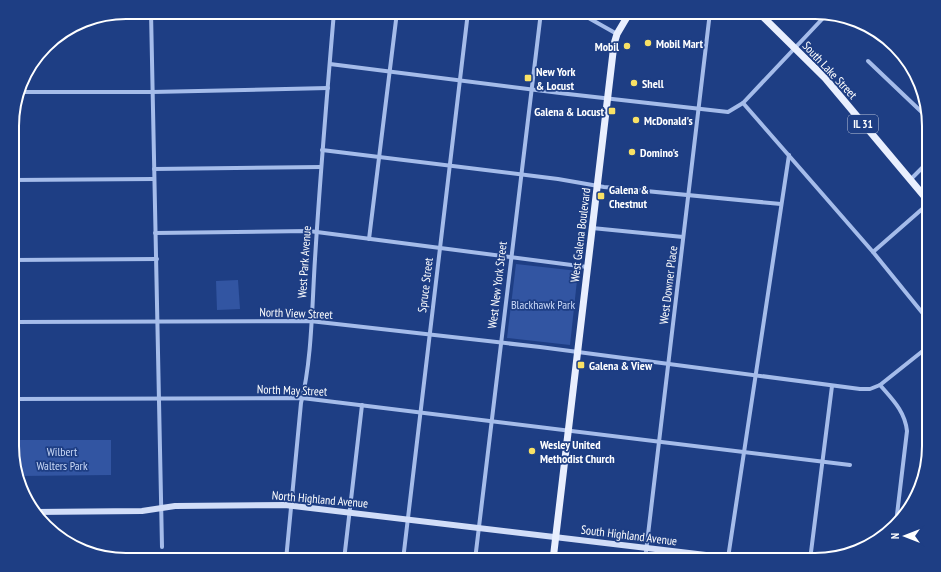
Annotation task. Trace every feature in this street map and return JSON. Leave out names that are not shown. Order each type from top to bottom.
[{"type":"main road","name":"West Galena Boulevard","points":[[554,553],[607,99],[617,34],[626,19]]},
{"type":"main road","name":"South Lake Street","points":[[765,19],[825,78],[922,195]]},
{"type":"street","points":[[151,19],[162,547]]},
{"type":"street","name":"West Park Avenue","points":[[287,553],[302,398],[304,391],[333,19]]},
{"type":"street","points":[[369,239],[396,19]]},
{"type":"street","name":"Spruce Street","points":[[404,553],[467,19]]},
{"type":"street","name":"West New York Street","points":[[476,553],[539,19]]},
{"type":"street","points":[[590,19],[617,34]]},
{"type":"street","name":"West Downer Place","points":[[646,553],[709,19]]},
{"type":"street","points":[[330,64],[531,90],[728,112],[743,103],[823,20]]},
{"type":"street","points":[[868,61],[921,111]]},
{"type":"street","points":[[25,92],[152,92],[328,88]]},
{"type":"street","points":[[743,103],[873,252],[922,312]]},
{"type":"street","points":[[322,150],[379,156],[597,185],[781,204]]},
{"type":"street","points":[[729,553],[789,155]]},
{"type":"street","points":[[154,169],[321,167]]},
{"type":"street","points":[[910,180],[922,168]]},
{"type":"street","points":[[19,180],[154,179]]},
{"type":"street","points":[[873,252],[922,209]]},
{"type":"street","points":[[592,228],[683,237]]},
{"type":"street","points":[[155,233],[316,232],[587,267]]},
{"type":"street","points":[[19,260],[157,259]]},
{"type":"street","name":"North View Street","points":[[19,322],[310,321],[577,352],[832,386],[870,389],[880,385]]},
{"type":"street","points":[[897,515],[908,430],[901,410],[880,385],[922,352]]},
{"type":"street","points":[[811,553],[832,386]]},
{"type":"street","name":"North May Street","points":[[19,399],[302,398],[850,465]]},
{"type":"street","points":[[345,553],[362,405]]},
{"type":"street","name":"North Highland Avenue","points":[[42,512],[142,511],[175,506],[291,506],[556,537]]},
{"type":"street","name":"South Highland Avenue","points":[[556,537],[684,553]]},
{"type":"green space","name":"Blackhawk Park","points":[[516,264],[578,271],[570,345],[507,338]]},
{"type":"green space","points":[[238,280],[240,309],[217,310],[216,281]]},
{"type":"green space","name":"Wilbert Walters Park","points":[[19,440],[111,440],[111,475],[24,476],[20,460]]},
{"type":"place","name":"Mobil Mart","points":[[648,43]]},
{"type":"place","name":"Mobil","points":[[627,46]]},
{"type":"place","name":"New York & Locust","points":[[528,78]]},
{"type":"place","name":"Shell","points":[[634,83]]},
{"type":"place","name":"Galena & Locust","points":[[612,111]]},
{"type":"place","name":"McDonald's","points":[[636,120]]},
{"type":"place","name":"Domino's","points":[[632,152]]},
{"type":"place","name":"Galena & Chestnut","points":[[601,196]]},
{"type":"place","name":"Galena & View","points":[[581,365]]},
{"type":"place","name":"Wesley United Methodist Church","points":[[532,451]]}]
